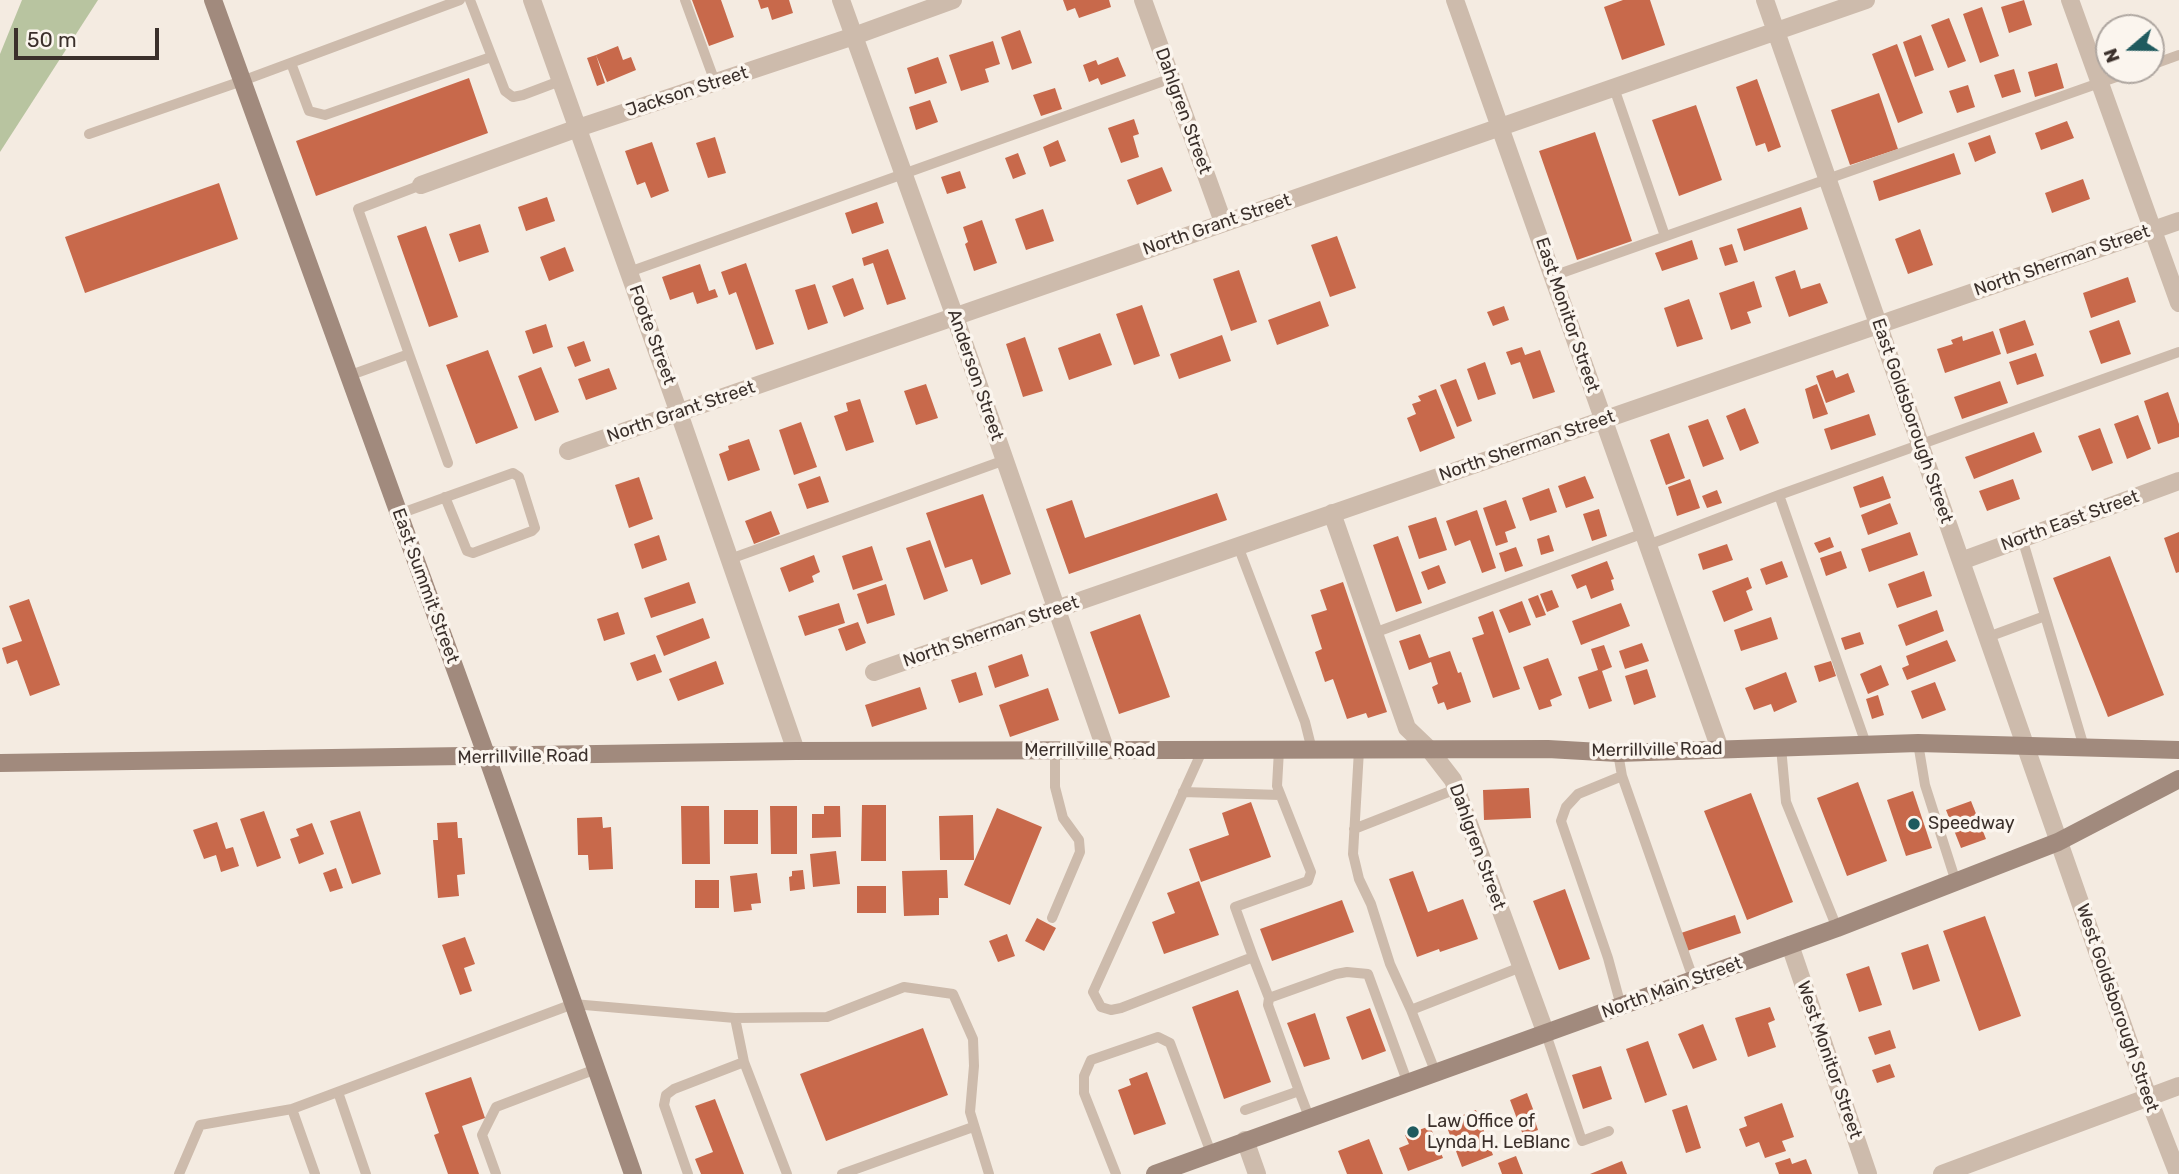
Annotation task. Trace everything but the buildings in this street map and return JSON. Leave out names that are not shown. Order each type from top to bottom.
[{"type":"street","name":"East Summit Street","points":[[213,0],[488,757],[633,1174]]},
{"type":"street","name":"Foote Street","points":[[532,0],[796,751]]},
{"type":"street","name":"Anderson Street","points":[[841,0],[1107,751]]},
{"type":"street","name":"Jackson Street","points":[[421,185],[578,128],[953,0]]},
{"type":"street","name":"Dahlgren Street","points":[[1143,0],[1223,222]]},
{"type":"street","name":"East Monitor Street","points":[[1454,0],[1720,749]]},
{"type":"street","name":"East Goldsborough Street","points":[[1765,0],[2059,842]]},
{"type":"street","name":"North Grant Street","points":[[568,451],[1866,0]]},
{"type":"street","points":[[2070,0],[2095,69]]},
{"type":"street","points":[[2100,84],[2179,303]]},
{"type":"street","name":"North Sherman Street","points":[[874,672],[2179,221]]},
{"type":"street","name":"North East Street","points":[[1961,561],[2179,481]]},
{"type":"street","name":"Dahlgren Street","points":[[1332,513],[1407,728],[1429,749],[1453,780],[1546,1034]]},
{"type":"street","name":"Merrillville Road","points":[[0,763],[796,751],[1548,749],[1618,752],[1918,743],[2179,750]]},
{"type":"street","name":"North Main Street","points":[[1155,1174],[1837,928],[2059,842],[2179,779]]},
{"type":"street","name":"West Goldsborough Street","points":[[2059,842],[2148,1097],[2178,1174]]},
{"type":"street","name":"West Monitor Street","points":[[1790,945],[1868,1174]]},
{"type":"street","points":[[1942,1174],[2179,1086]]},
{"type":"street","points":[[1245,1140],[1257,1174]]},
{"type":"lane","points":[[89,134],[242,81],[460,0]]},
{"type":"lane","points":[[470,0],[505,92],[513,97],[560,81]]},
{"type":"lane","points":[[685,0],[715,82]]},
{"type":"lane","points":[[291,63],[309,111],[325,116],[491,57]]},
{"type":"lane","points":[[629,272],[1172,78]]},
{"type":"lane","points":[[1553,276],[2097,84]]},
{"type":"lane","points":[[1614,88],[1665,236]]},
{"type":"lane","points":[[421,185],[358,209],[448,463]]},
{"type":"lane","points":[[1374,634],[1779,495],[2179,352]]},
{"type":"lane","points":[[348,376],[409,354]]},
{"type":"lane","points":[[730,559],[1005,460]]},
{"type":"lane","points":[[399,514],[445,497],[513,473],[519,477],[535,528],[473,553],[467,551],[445,497]]},
{"type":"lane","points":[[1779,495],[1866,744]]},
{"type":"lane","points":[[2022,538],[2084,747]]},
{"type":"lane","points":[[1238,546],[1305,722],[1312,750]]},
{"type":"lane","points":[[1988,637],[2045,616]]},
{"type":"lane","points":[[1918,743],[1925,785],[1956,882]]},
{"type":"lane","points":[[1781,747],[1786,802],[1837,928]]},
{"type":"lane","points":[[1279,750],[1277,786],[1311,872],[1308,880],[1235,907],[1309,1117]]},
{"type":"lane","points":[[1359,750],[1353,854],[1359,879],[1371,904],[1390,964],[1435,1071]]},
{"type":"lane","points":[[1052,918],[1080,852],[1079,840],[1063,818],[1055,787],[1055,751]]},
{"type":"lane","points":[[1202,751],[1094,992],[1101,1007],[1111,1010],[1121,1008],[1253,957]]},
{"type":"lane","points":[[1618,752],[1622,776],[1694,981]]},
{"type":"lane","points":[[1621,1006],[1608,958],[1561,821],[1566,807],[1578,794],[1622,776]]},
{"type":"lane","points":[[1354,829],[1456,789]]},
{"type":"lane","points":[[1183,792],[1280,795]]},
{"type":"lane","points":[[1411,1010],[1521,967]]},
{"type":"lane","points":[[1269,998],[1336,974],[1368,974],[1407,1081]]},
{"type":"lane","points":[[179,1174],[200,1125],[292,1109],[573,1004],[735,1018],[827,1017],[904,988],[953,994],[973,1039],[974,1066],[970,1112],[989,1174]]},
{"type":"lane","points":[[735,1018],[744,1062],[787,1174]]},
{"type":"lane","points":[[1546,1034],[1582,1141],[1609,1131]]},
{"type":"lane","points":[[1116,1174],[1084,1093],[1084,1076],[1091,1060],[1158,1037],[1170,1043],[1211,1153]]},
{"type":"lane","points":[[688,1174],[664,1105],[666,1094],[744,1062]]},
{"type":"lane","points":[[496,1174],[482,1135],[495,1107],[596,1069]]},
{"type":"lane","points":[[1245,1110],[1299,1091]]},
{"type":"lane","points":[[338,1092],[366,1174]]},
{"type":"lane","points":[[292,1109],[315,1174]]},
{"type":"lane","points":[[842,1174],[974,1127]]},
{"type":"green space","points":[[22,0],[98,0],[0,152],[0,54]]},
{"type":"place","name":"Speedway","points":[[1914,824]]},
{"type":"place","name":"Law Office of Lynda H. LeBlanc","points":[[1413,1132]]}]
